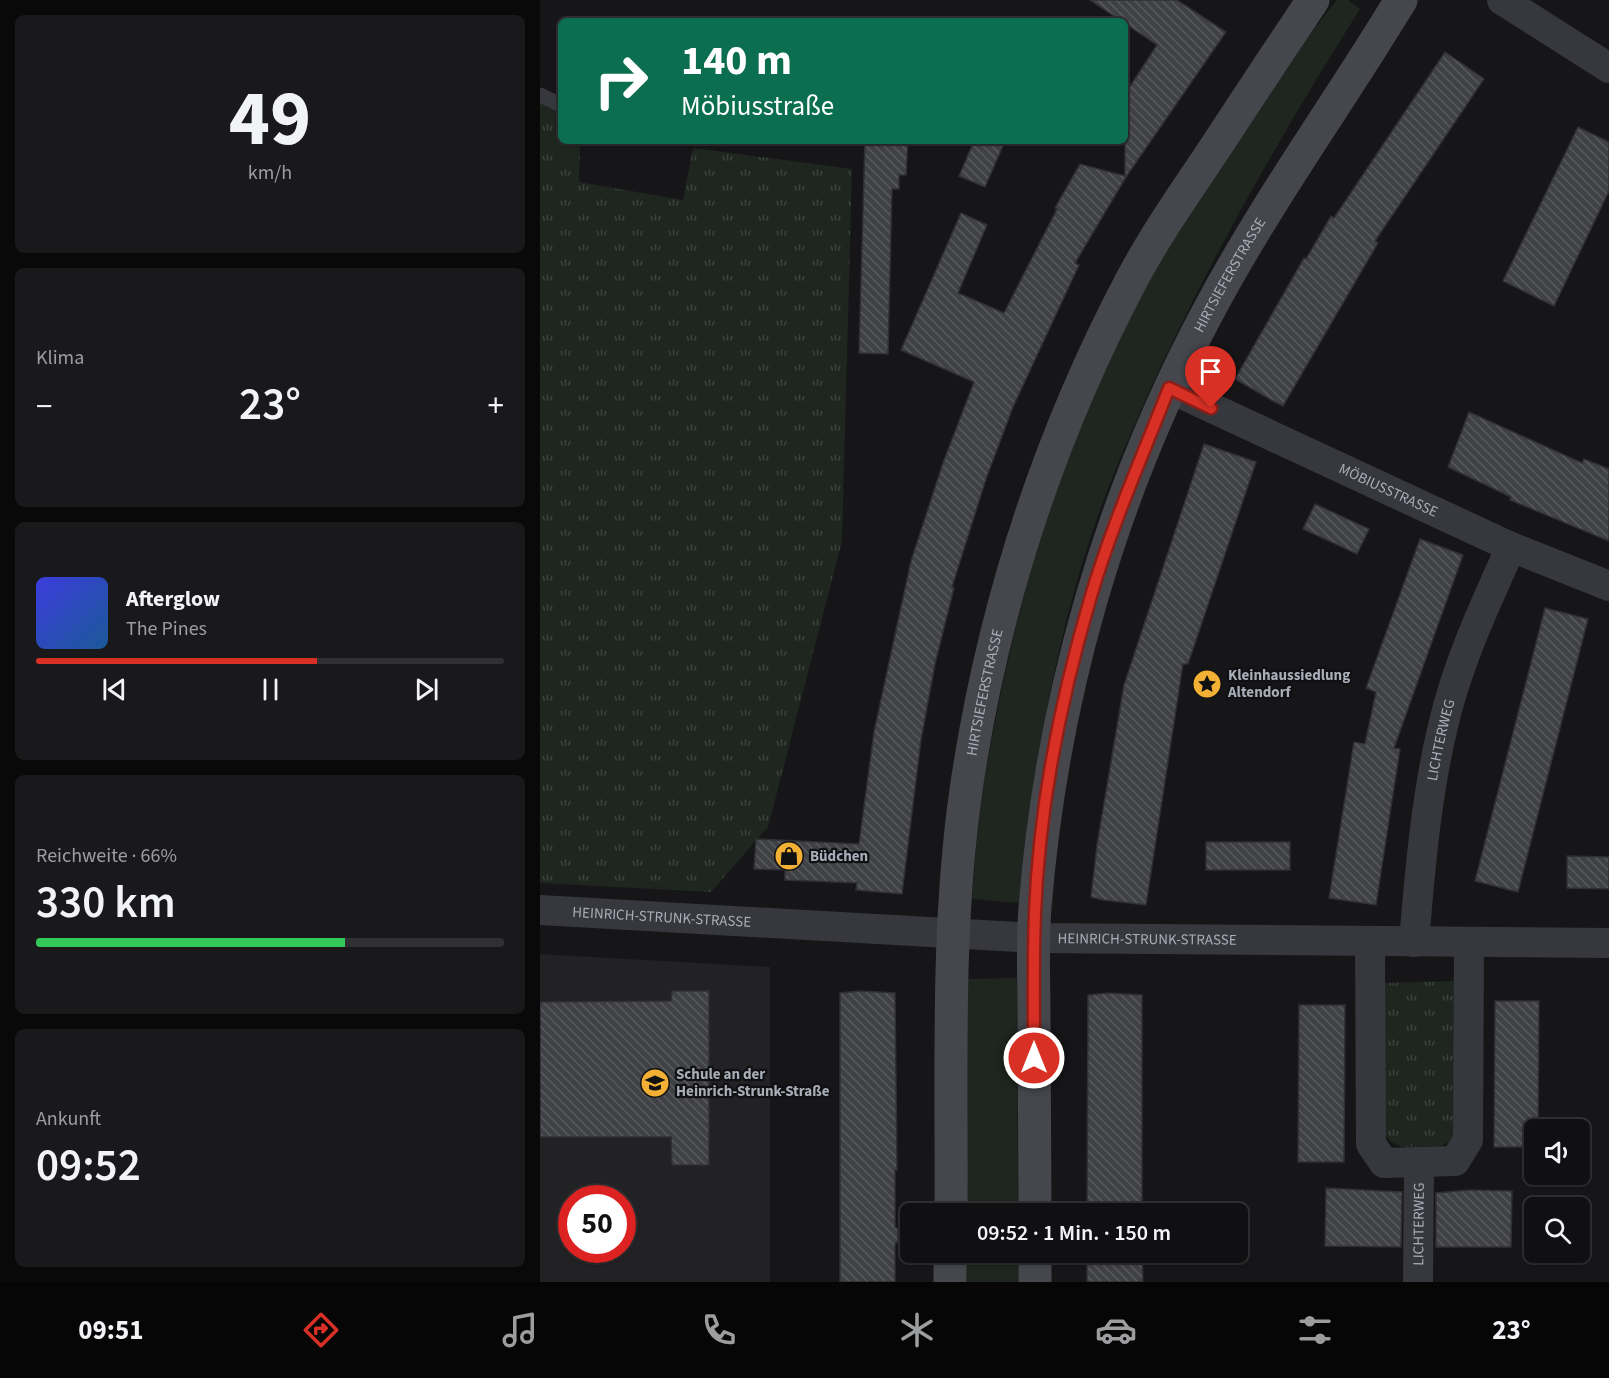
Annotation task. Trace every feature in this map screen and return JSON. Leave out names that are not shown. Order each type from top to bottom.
[{"type":"main road","name":"HIRTSIEFERSTRASSE","points":[[951,1203],[955,934],[966,791],[988,668],[1044,474],[1090,365],[1133,277],[1163,225],[1313,0]]},
{"type":"main road","name":"HIRTSIEFERSTRASSE","points":[[1035,1203],[1034,938],[1047,792],[1068,685],[1091,596],[1126,490],[1169,388],[1254,229],[1401,0]]},
{"type":"main road","points":[[950,1263],[950,1282]]},
{"type":"main road","points":[[1035,1263],[1035,1282]]},
{"type":"street","points":[[1502,0],[1609,68]]},
{"type":"street","name":"MÖBIUSSTRASSE","points":[[1169,388],[1511,547],[1609,586]]},
{"type":"street","name":"LICHTERWEG","points":[[1414,942],[1425,822],[1443,724],[1473,633],[1511,547]]},
{"type":"street","name":"HEINRICH-STRUNK-STRASSE","points":[[540,910],[1034,938],[1469,944],[1609,943]]},
{"type":"street","name":"LICHTERWEG","points":[[1370,942],[1371,1144],[1384,1163],[1419,1164],[1455,1161],[1468,1140],[1469,944]]},
{"type":"street","name":"LICHTERWEG","points":[[1418,1282],[1419,1164]]},
{"type":"lane","points":[[540,95],[558,104]]},
{"type":"shaded area","name":"Schule an der Heinrich-Strunk-Straße","points":[[540,954],[770,967],[770,1282],[540,1282]]},
{"type":"green space","points":[[1337,0],[1348,0],[1360,9],[1256,183],[1192,302],[1135,424],[1091,536],[1075,587],[1050,692],[1019,903],[972,899],[981,800],[1007,666],[1041,534],[1087,406],[1146,283],[1182,222],[1280,77]]},
{"type":"green space","points":[[540,101],[558,109],[558,144],[580,144],[579,182],[683,200],[693,148],[852,169],[842,541],[768,827],[711,892],[540,883]]},
{"type":"green space","points":[[1017,978],[1018,1203],[967,1203],[967,979]]},
{"type":"green space","points":[[1456,981],[1454,1134],[1449,1142],[1441,1146],[1401,1147],[1390,1141],[1383,1131],[1381,983]]},
{"type":"green space","points":[[967,1263],[1018,1263],[1018,1282],[967,1282]]},
{"type":"building","points":[[1090,0],[1177,0],[1226,32],[1126,177],[1075,263],[1079,265],[1013,407],[986,479],[952,587],[954,588],[935,664],[921,740],[902,894],[856,890],[857,883],[785,880],[785,870],[754,869],[756,839],[859,844],[874,732],[911,561],[943,463],[974,382],[901,350],[961,213],[987,225],[958,293],[1004,313],[1057,209],[1055,208],[1080,164],[1125,176],[1125,144],[1128,144],[1128,89],[1157,45],[1128,26],[1128,18],[1117,18]]},
{"type":"building","points":[[1445,52],[1484,79],[1375,241],[1378,243],[1283,406],[1235,379],[1304,258],[1306,259],[1331,216],[1334,218]]},
{"type":"building","points":[[1578,127],[1609,142],[1609,191],[1554,306],[1503,281]]},
{"type":"building","points":[[865,144],[908,144],[906,175],[899,175],[899,189],[892,189],[888,354],[859,353]]},
{"type":"building","points":[[973,144],[1004,144],[985,187],[959,176]]},
{"type":"building","points":[[1469,412],[1582,463],[1584,459],[1609,469],[1609,541],[1510,500],[1511,497],[1448,467]]},
{"type":"building","points":[[1204,444],[1256,462],[1188,664],[1183,664],[1146,905],[1103,900],[1091,897],[1097,845],[1124,685]]},
{"type":"building","points":[[1315,504],[1369,529],[1357,554],[1303,529]]},
{"type":"building","points":[[1420,539],[1463,555],[1394,748],[1400,749],[1376,905],[1329,898],[1354,742],[1365,744],[1376,692],[1366,688]]},
{"type":"building","points":[[1545,608],[1588,619],[1518,892],[1475,881]]},
{"type":"building","points":[[1206,842],[1290,842],[1290,870],[1206,870]]},
{"type":"building","points":[[1567,856],[1609,857],[1609,889],[1567,888]]},
{"type":"building","points":[[672,991],[709,991],[709,1165],[672,1165],[671,1137],[540,1137],[540,1002],[671,1001]]},
{"type":"building","points":[[861,991],[895,993],[897,1170],[895,1170],[895,1227],[898,1229],[898,1241],[895,1244],[895,1282],[840,1282],[840,993]]},
{"type":"building","points":[[1108,993],[1142,995],[1142,1203],[1087,1203],[1088,995]]},
{"type":"building","points":[[1495,1001],[1539,1001],[1538,1119],[1524,1119],[1524,1147],[1494,1147]]},
{"type":"building","points":[[1299,1005],[1345,1005],[1344,1162],[1298,1162]]},
{"type":"building","points":[[1326,1188],[1402,1192],[1401,1247],[1325,1246]]},
{"type":"building","points":[[1469,1190],[1512,1191],[1511,1247],[1436,1247],[1436,1193]]},
{"type":"building","points":[[1087,1263],[1142,1263],[1143,1282],[1087,1282]]},
{"type":"place","name":"Kleinhaussiedlung Altendorf","points":[[1207,684]]},
{"type":"place","name":"Büdchen","points":[[789,856]]},
{"type":"place","name":"Schule an der Heinrich-Strunk-Straße","points":[[655,1083]]},
{"type":"route","points":[[1034,1058],[1035,910],[1047,792],[1068,685],[1091,596],[1126,490],[1169,388],[1211,408]]}]
